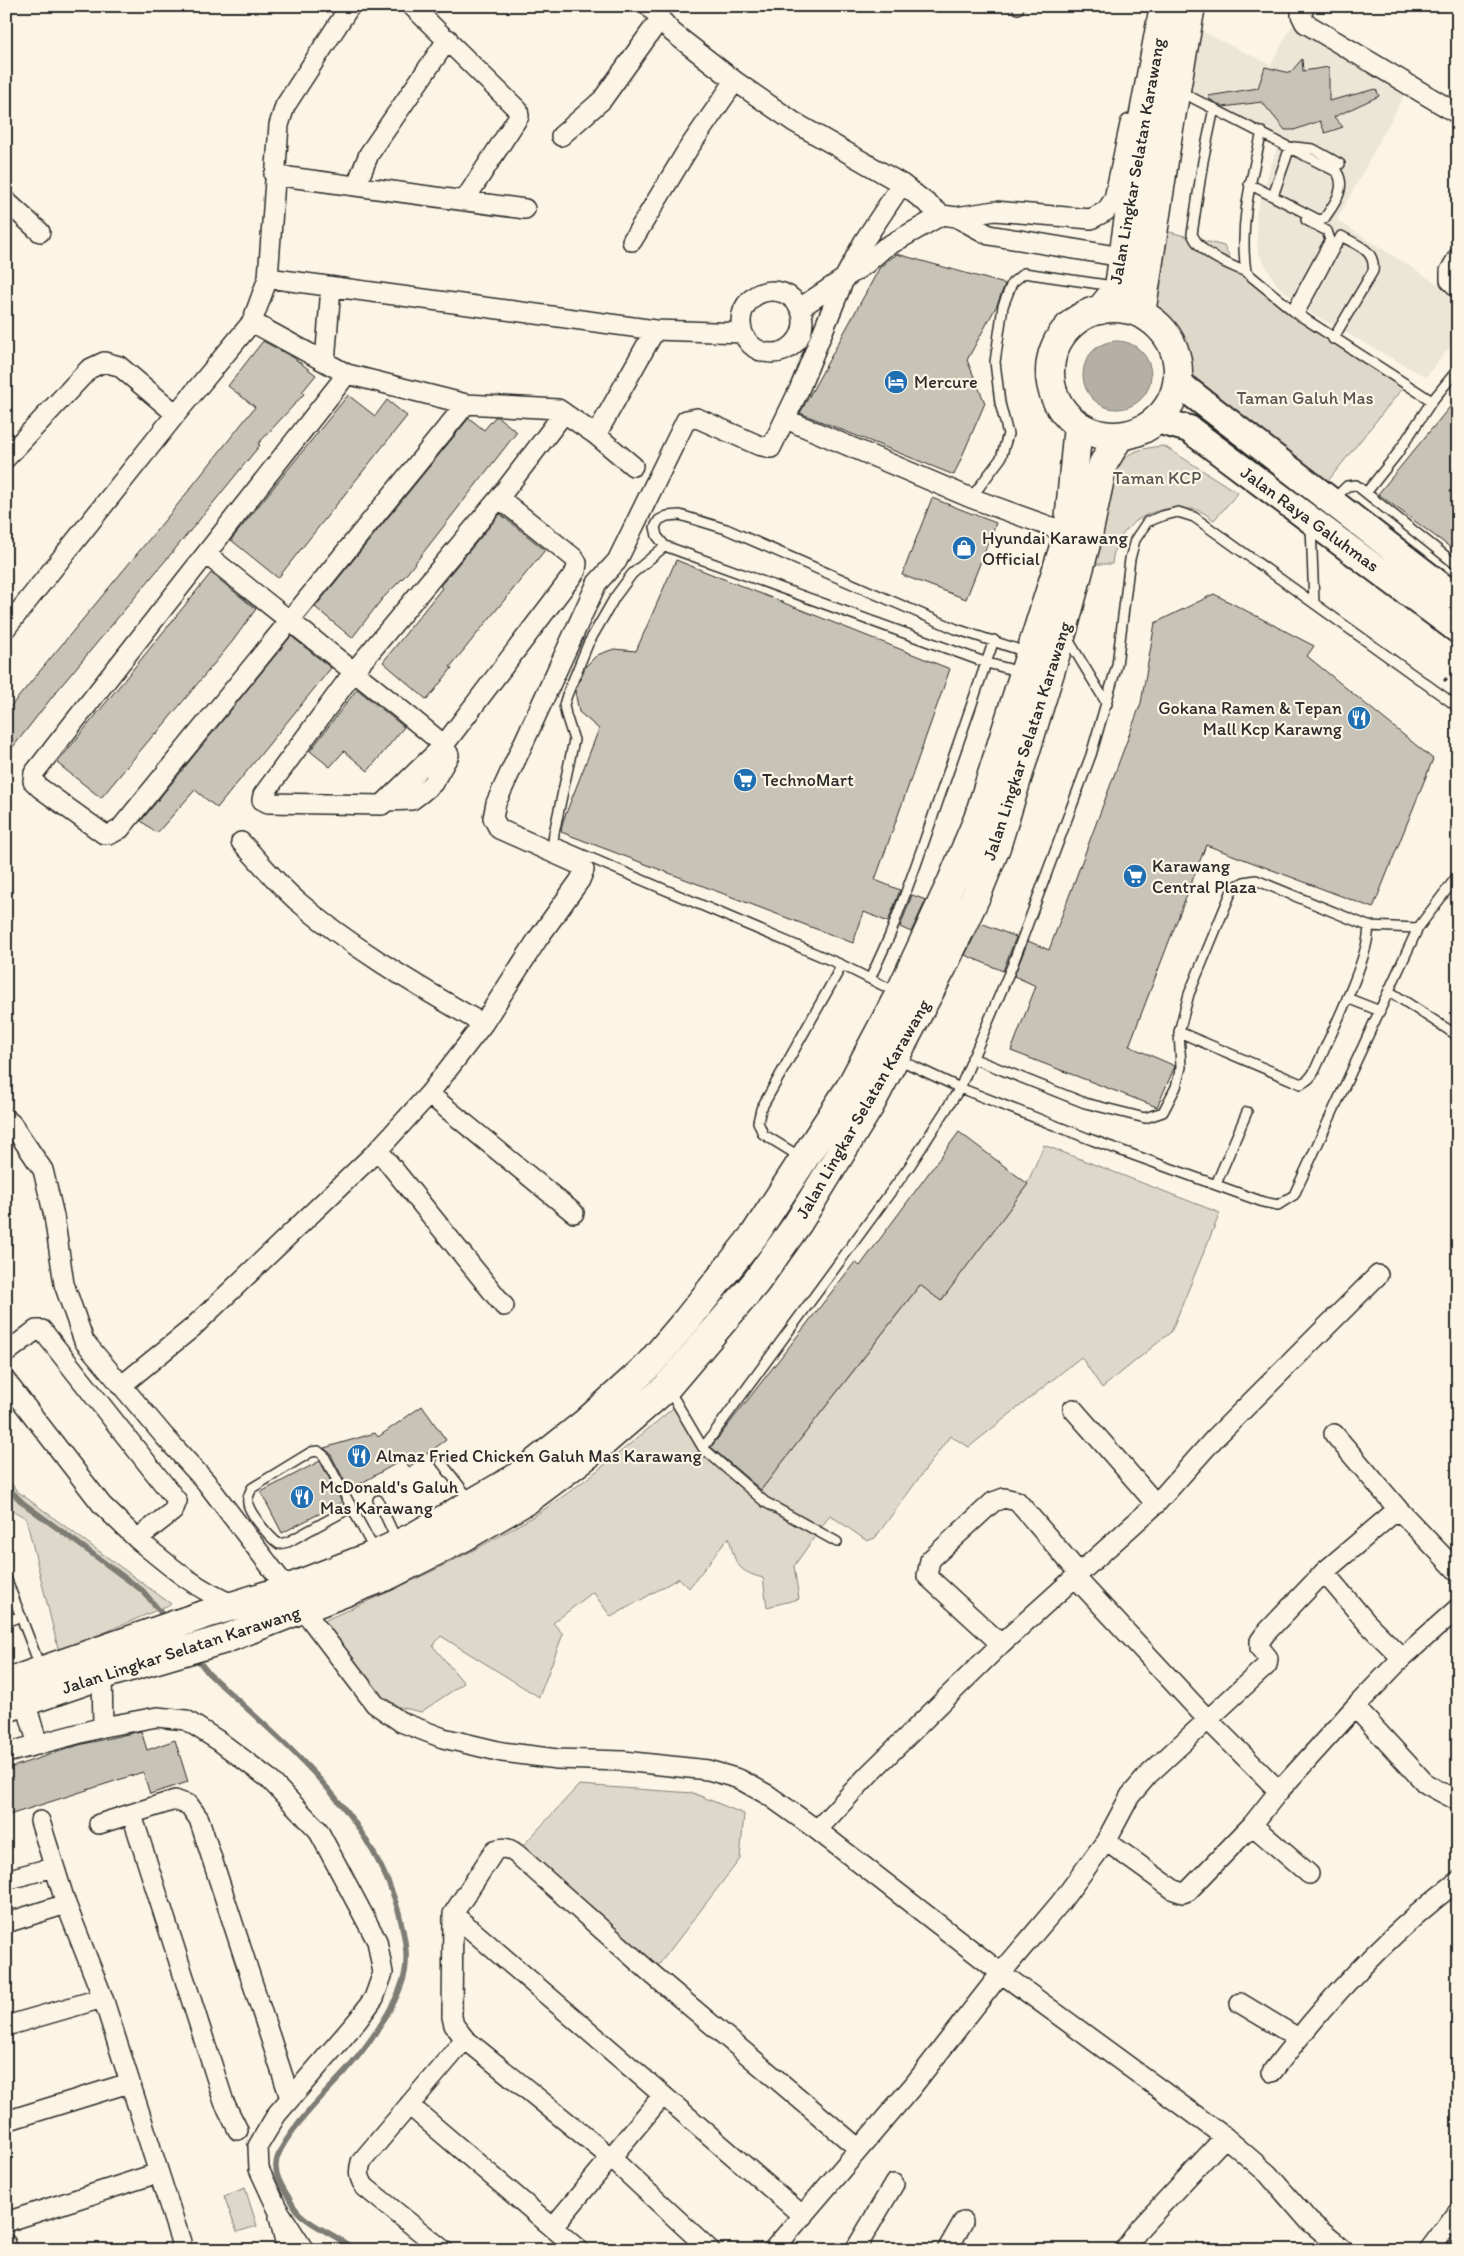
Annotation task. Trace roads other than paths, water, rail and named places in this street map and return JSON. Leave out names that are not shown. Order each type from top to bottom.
[{"type":"main road","name":"Jalan Lingkar Selatan Karawang","points":[[1141,314],[1176,89],[1191,6]]},
{"type":"main road","name":"Jalan Lingkar Selatan Karawang","points":[[1100,310],[1119,287],[1160,8]]},
{"type":"main road","points":[[1121,308],[1141,314],[1158,325],[1171,341],[1177,361],[1178,383],[1171,403],[1157,420],[1139,432],[1118,437],[1097,435],[1078,426],[1062,411],[1053,392],[1050,370],[1054,350],[1065,332],[1080,318],[1100,310],[1121,308]]},
{"type":"main road","name":"Jalan Raya Galuhmas","points":[[1178,383],[1458,598]]},
{"type":"main road","points":[[1189,429],[1188,415],[1203,402]]},
{"type":"main road","name":"Jalan Raya Galuhmas","points":[[1157,420],[1189,429],[1458,630]]},
{"type":"main road","name":"Jalan Lingkar Selatan Karawang","points":[[13,1697],[42,1672],[141,1651],[225,1639],[304,1610],[386,1576],[464,1537],[527,1500],[599,1446],[667,1387],[756,1282],[798,1223],[896,1058],[943,966],[996,847],[1063,630],[1077,537],[1078,426]]},
{"type":"main road","name":"Jalan Lingkar Selatan Karawang","points":[[13,1697],[102,1675],[200,1616],[287,1589],[387,1549],[516,1478],[584,1424],[648,1366],[755,1234],[805,1160],[851,1086],[900,994],[948,890],[978,819],[1028,663],[1103,464],[1118,437]]},
{"type":"street","points":[[6,628],[176,414],[252,322],[268,278],[279,125],[285,106],[350,6]]},
{"type":"street","points":[[412,6],[515,105],[519,116],[464,201]]},
{"type":"street","points":[[1305,6],[1301,14],[1305,23],[1458,114]]},
{"type":"street","points":[[561,136],[602,100],[654,13],[672,32],[735,81],[794,122],[902,184],[949,216],[989,235],[1122,257]]},
{"type":"street","points":[[356,186],[369,154],[448,39]]},
{"type":"street","points":[[800,308],[884,248],[949,216],[995,211],[1091,219],[1106,211],[1114,199],[1136,92],[1150,75]]},
{"type":"street","points":[[632,241],[688,149],[735,81]]},
{"type":"street","points":[[274,175],[525,209]]},
{"type":"street","points":[[121,1386],[192,1328],[378,1150],[429,1094],[483,1024],[537,940],[580,880],[584,870],[580,865],[498,829],[493,818],[496,803],[597,583],[617,561],[686,420],[697,418],[758,445],[771,448],[799,390],[845,277],[864,241],[902,184]]},
{"type":"street","points":[[6,200],[40,232]]},
{"type":"street","points":[[1458,257],[1450,271],[1450,280],[1458,288]]},
{"type":"street","points":[[268,278],[656,330],[743,333]]},
{"type":"street","points":[[325,362],[331,287]]},
{"type":"street","points":[[762,292],[780,292],[788,295],[800,308],[803,325],[801,334],[790,348],[782,352],[764,353],[749,344],[743,333],[741,319],[743,310],[754,296],[762,292]]},
{"type":"street","points":[[252,322],[347,374],[466,404],[558,409],[596,435],[633,466]]},
{"type":"street","points":[[596,435],[656,330]]},
{"type":"street","points":[[6,458],[89,369],[104,362],[120,366],[176,414]]},
{"type":"street","points":[[347,374],[34,773],[33,780],[40,788],[104,834],[111,834],[120,829],[466,404]]},
{"type":"street","points":[[499,498],[574,558],[577,563],[576,571],[444,745],[382,805],[268,803],[262,800],[263,795],[355,670],[499,498],[564,413]]},
{"type":"street","points":[[797,424],[971,498],[1077,537]]},
{"type":"street","points":[[206,554],[289,622],[355,670],[444,745]]},
{"type":"street","points":[[241,842],[295,899],[352,944],[396,973],[483,1024]]},
{"type":"street","points":[[429,1094],[574,1214]]},
{"type":"street","points":[[6,1118],[43,1170],[54,1216],[64,1284],[84,1341],[206,1482],[375,1704],[401,1722],[443,1738],[502,1752],[557,1759],[623,1761],[708,1770],[739,1780],[768,1795],[817,1830],[1001,1973],[1225,2136],[1268,2174],[1309,2221],[1344,2250]]},
{"type":"street","points":[[378,1150],[504,1306]]},
{"type":"street","points":[[817,1830],[869,1774],[1001,1644],[1156,1504],[1214,1440],[1378,1275]]},
{"type":"street","points":[[6,1353],[36,1330],[42,1330],[177,1501],[173,1511],[137,1539]]},
{"type":"street","points":[[6,1381],[102,1505],[178,1575],[214,1597],[235,1605]]},
{"type":"street","points":[[1073,1409],[1156,1504]]},
{"type":"street","points":[[1334,1434],[1398,1509],[1458,1572]]},
{"type":"street","points":[[1001,1644],[928,1576],[930,1560],[993,1502],[1004,1498],[1017,1501],[1077,1575],[1209,1721],[1279,1791]]},
{"type":"street","points":[[773,2250],[912,2087],[1001,1973],[1061,1902],[1106,1841],[1130,1796],[1148,1775],[1209,1721],[1267,1665],[1268,1658],[1260,1648],[1260,1641],[1324,1572],[1398,1509]]},
{"type":"street","points":[[1324,1572],[1367,1623],[1402,1658]]},
{"type":"street","points":[[1106,1841],[1174,1890],[1183,1893],[1188,1891],[1252,1825],[1279,1791],[1354,1708],[1402,1658],[1458,1608]]},
{"type":"street","points":[[102,1675],[103,1727]]},
{"type":"street","points":[[13,1697],[38,1745]]},
{"type":"street","points":[[1354,1708],[1425,1783],[1438,1792],[1444,1792],[1458,1801]]},
{"type":"street","points":[[6,1753],[103,1727],[157,1717],[186,1720],[219,1741],[268,1778],[318,1830],[377,1941],[383,1973],[374,1998],[358,2020],[277,2114],[258,2146],[259,2168],[277,2208],[304,2250]]},
{"type":"street","points":[[99,1824],[175,1800],[189,1804],[199,1820],[290,2098]]},
{"type":"street","points":[[132,1814],[224,2102],[238,2130]]},
{"type":"street","points":[[40,1821],[66,1904],[103,1998],[181,2242],[179,2250]]},
{"type":"street","points":[[1252,1825],[1309,1874]]},
{"type":"street","points":[[710,2250],[610,2157],[465,2039],[454,2026],[452,2017],[453,1914],[495,1850],[502,1847],[512,1850],[652,1974],[859,2148]]},
{"type":"street","points":[[6,1880],[54,1867]]},
{"type":"street","points":[[1272,2072],[1298,2038],[1384,1944],[1458,1881]]},
{"type":"street","points":[[6,1923],[66,1904]]},
{"type":"street","points":[[453,1914],[803,2216]]},
{"type":"street","points":[[6,2026],[103,1998]]},
{"type":"street","points":[[1240,2003],[1298,2038]]},
{"type":"street","points":[[443,2250],[365,2187],[360,2180],[361,2162],[465,2039]]},
{"type":"street","points":[[6,2121],[129,2083]]},
{"type":"street","points":[[553,2227],[663,2095]]},
{"type":"street","points":[[409,2105],[579,2250]]},
{"type":"street","points":[[1125,2249],[1141,2227],[1225,2136]]},
{"type":"street","points":[[6,2222],[158,2173]]},
{"type":"street","points":[[856,2250],[894,2184]]},
{"type":"street","points":[[277,2208],[287,2250]]},
{"type":"street","points":[[1429,2250],[1458,2211]]},
{"type":"street","points":[[947,2250],[963,2222]]},
{"type":"street","points":[[6,2244],[8,2250]]},
{"type":"lane","points":[[1176,89],[1337,172],[1341,179],[1341,191],[1324,219],[1319,220],[1273,196],[1248,187]]},
{"type":"lane","points":[[1214,108],[1203,161],[1192,234],[1196,244],[1203,251],[1246,272],[1295,312],[1333,339],[1432,401]]},
{"type":"lane","points":[[1246,272],[1242,246],[1248,187],[1262,132]]},
{"type":"lane","points":[[1290,147],[1313,149],[1340,164]]},
{"type":"lane","points":[[1273,196],[1290,147]]},
{"type":"lane","points":[[1248,187],[1330,235],[1330,240],[1295,312]]},
{"type":"lane","points":[[1295,312],[1341,236],[1369,252],[1374,264],[1373,271],[1333,339]]},
{"type":"lane","points":[[971,498],[1001,458],[1008,434],[1000,403],[995,362],[1003,306],[1012,283],[1024,273],[1119,287]]},
{"type":"lane","points":[[1366,493],[1397,454],[1432,401],[1458,369]]},
{"type":"lane","points":[[1332,502],[1347,486],[1356,486],[1458,566]]},
{"type":"lane","points":[[703,1448],[909,1167],[960,1088],[1016,957],[1092,755],[1117,665],[1130,559],[1135,540],[1147,522],[1178,512],[1194,517],[1458,707]]},
{"type":"lane","points":[[680,515],[726,529],[956,629],[994,640],[1028,663],[987,663],[665,546],[657,536],[655,527],[659,520],[666,516],[680,515]]},
{"type":"lane","points":[[1311,520],[1314,603]]},
{"type":"lane","points":[[665,546],[632,574],[615,597],[588,644],[567,695],[564,704],[574,740],[554,833],[554,842],[842,965],[900,994]]},
{"type":"lane","points":[[1063,630],[1107,704]]},
{"type":"lane","points":[[870,979],[890,935],[916,865],[994,640]]},
{"type":"lane","points":[[896,1058],[960,1088],[1092,1140],[1263,1202],[1278,1205],[1294,1195],[1418,928],[1458,875]]},
{"type":"lane","points":[[972,1058],[1085,1103],[1145,1118],[1163,1112],[1176,1087],[1181,1067],[1178,1032],[1189,994],[1232,888],[1244,882],[1256,880],[1368,926],[1418,928]]},
{"type":"lane","points":[[1178,1032],[1301,1084],[1310,1078],[1346,998],[1370,935],[1368,926]]},
{"type":"lane","points":[[805,1160],[763,1134],[758,1122],[761,1109],[842,965]]},
{"type":"lane","points":[[1388,991],[1458,1036]]},
{"type":"lane","points":[[1346,998],[1380,1011]]},
{"type":"lane","points":[[1216,1184],[1247,1112]]},
{"type":"lane","points":[[667,1387],[703,1448],[765,1502],[837,1542]]},
{"type":"lane","points":[[352,1507],[288,1542],[279,1544],[271,1539],[249,1507],[248,1495],[252,1488],[311,1452],[318,1452],[324,1456],[352,1507],[387,1549]]},
{"type":"lane","points":[[441,1462],[472,1503]]},
{"type":"lane","points":[[378,1500],[387,1549]]},
{"type":"lane","points":[[6,1578],[42,1672]]},
{"type":"lane","points":[[6,1622],[21,1616]]},
{"type":"waterway","points":[[6,1486],[23,1503],[143,1591],[167,1620]]},
{"type":"waterway","points":[[194,1655],[209,1674],[294,1753],[346,1811],[368,1842],[386,1876],[399,1913],[406,1946],[405,1972],[399,1992],[386,2016],[362,2052],[293,2130],[278,2155],[276,2165],[276,2172],[280,2183],[298,2212],[310,2222],[354,2250]]},
{"type":"place","name":"Mercure","points":[[896,382]]},
{"type":"place","name":"Hyundai Karawang Official","points":[[964,548]]},
{"type":"place","name":"Gokana Ramen & Tepan Mall Kcp Karawng","points":[[1359,718]]},
{"type":"place","name":"TechnoMart","points":[[745,780]]},
{"type":"place","name":"Karawang Central Plaza","points":[[1135,876]]},
{"type":"place","name":"Almaz Fried Chicken Galuh Mas Karawang","points":[[359,1456]]},
{"type":"place","name":"McDonald's Galuh Mas Karawang","points":[[302,1497]]},
{"type":"park label","name":"Taman Galuh Mas","points":[[1305,398]]},
{"type":"park label","name":"Taman KCP","points":[[1157,478]]}]
